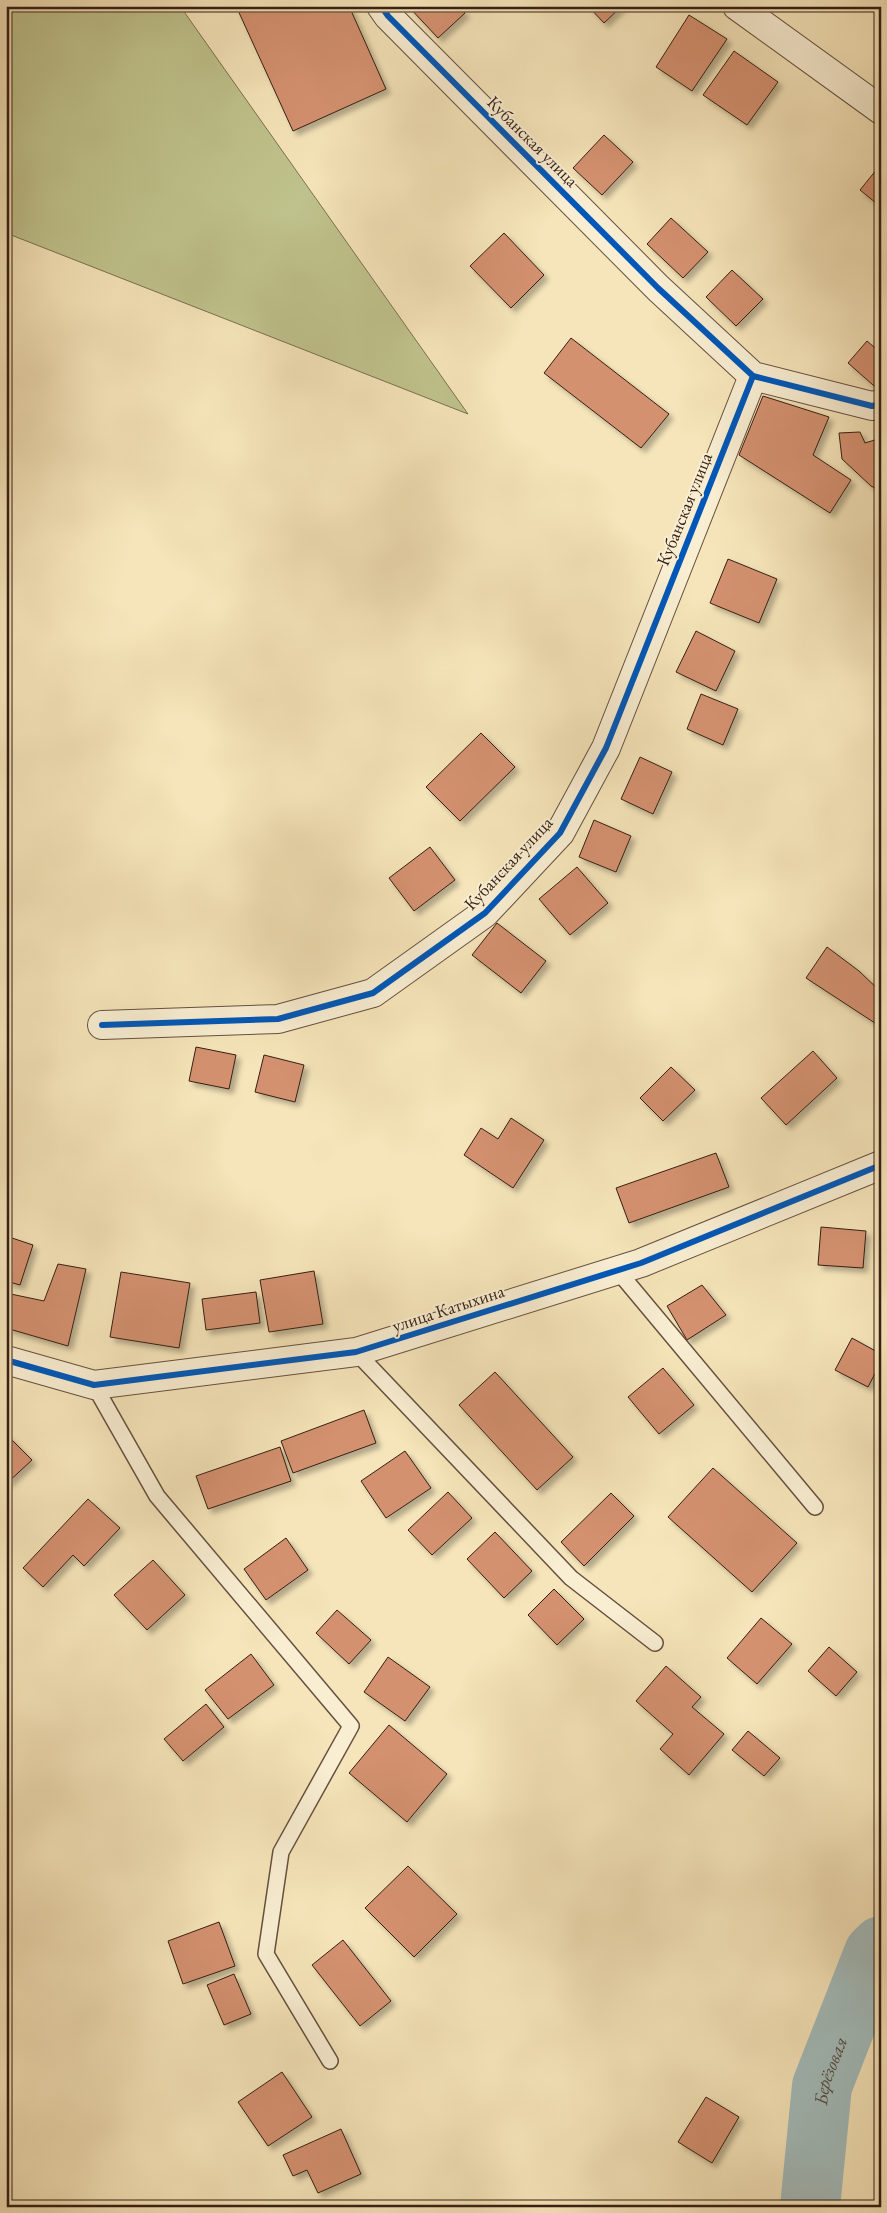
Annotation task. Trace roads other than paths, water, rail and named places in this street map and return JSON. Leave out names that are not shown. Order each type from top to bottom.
[{"type":"street","name":"Кубанская улица","points":[[381,6],[388,16],[658,288],[753,376],[872,406],[881,404]]},
{"type":"street","points":[[737,6],[881,110]]},
{"type":"street","name":"Кубанская улица","points":[[102,1025],[278,1019],[374,993],[485,914],[560,833],[606,748],[753,376]]},
{"type":"street","name":"улица Катыхина","points":[[6,1360],[94,1385],[356,1352],[641,1263],[881,1165]]},
{"type":"lane","points":[[617,1270],[815,1508]]},
{"type":"lane","points":[[356,1352],[571,1578],[655,1643]]},
{"type":"lane","points":[[94,1385],[157,1496],[351,1726],[281,1852],[266,1954],[330,2061]]},
{"type":"waterway","name":"Берёзовая","points":[[810,2207],[822,2086],[874,1953],[881,1946]]}]
